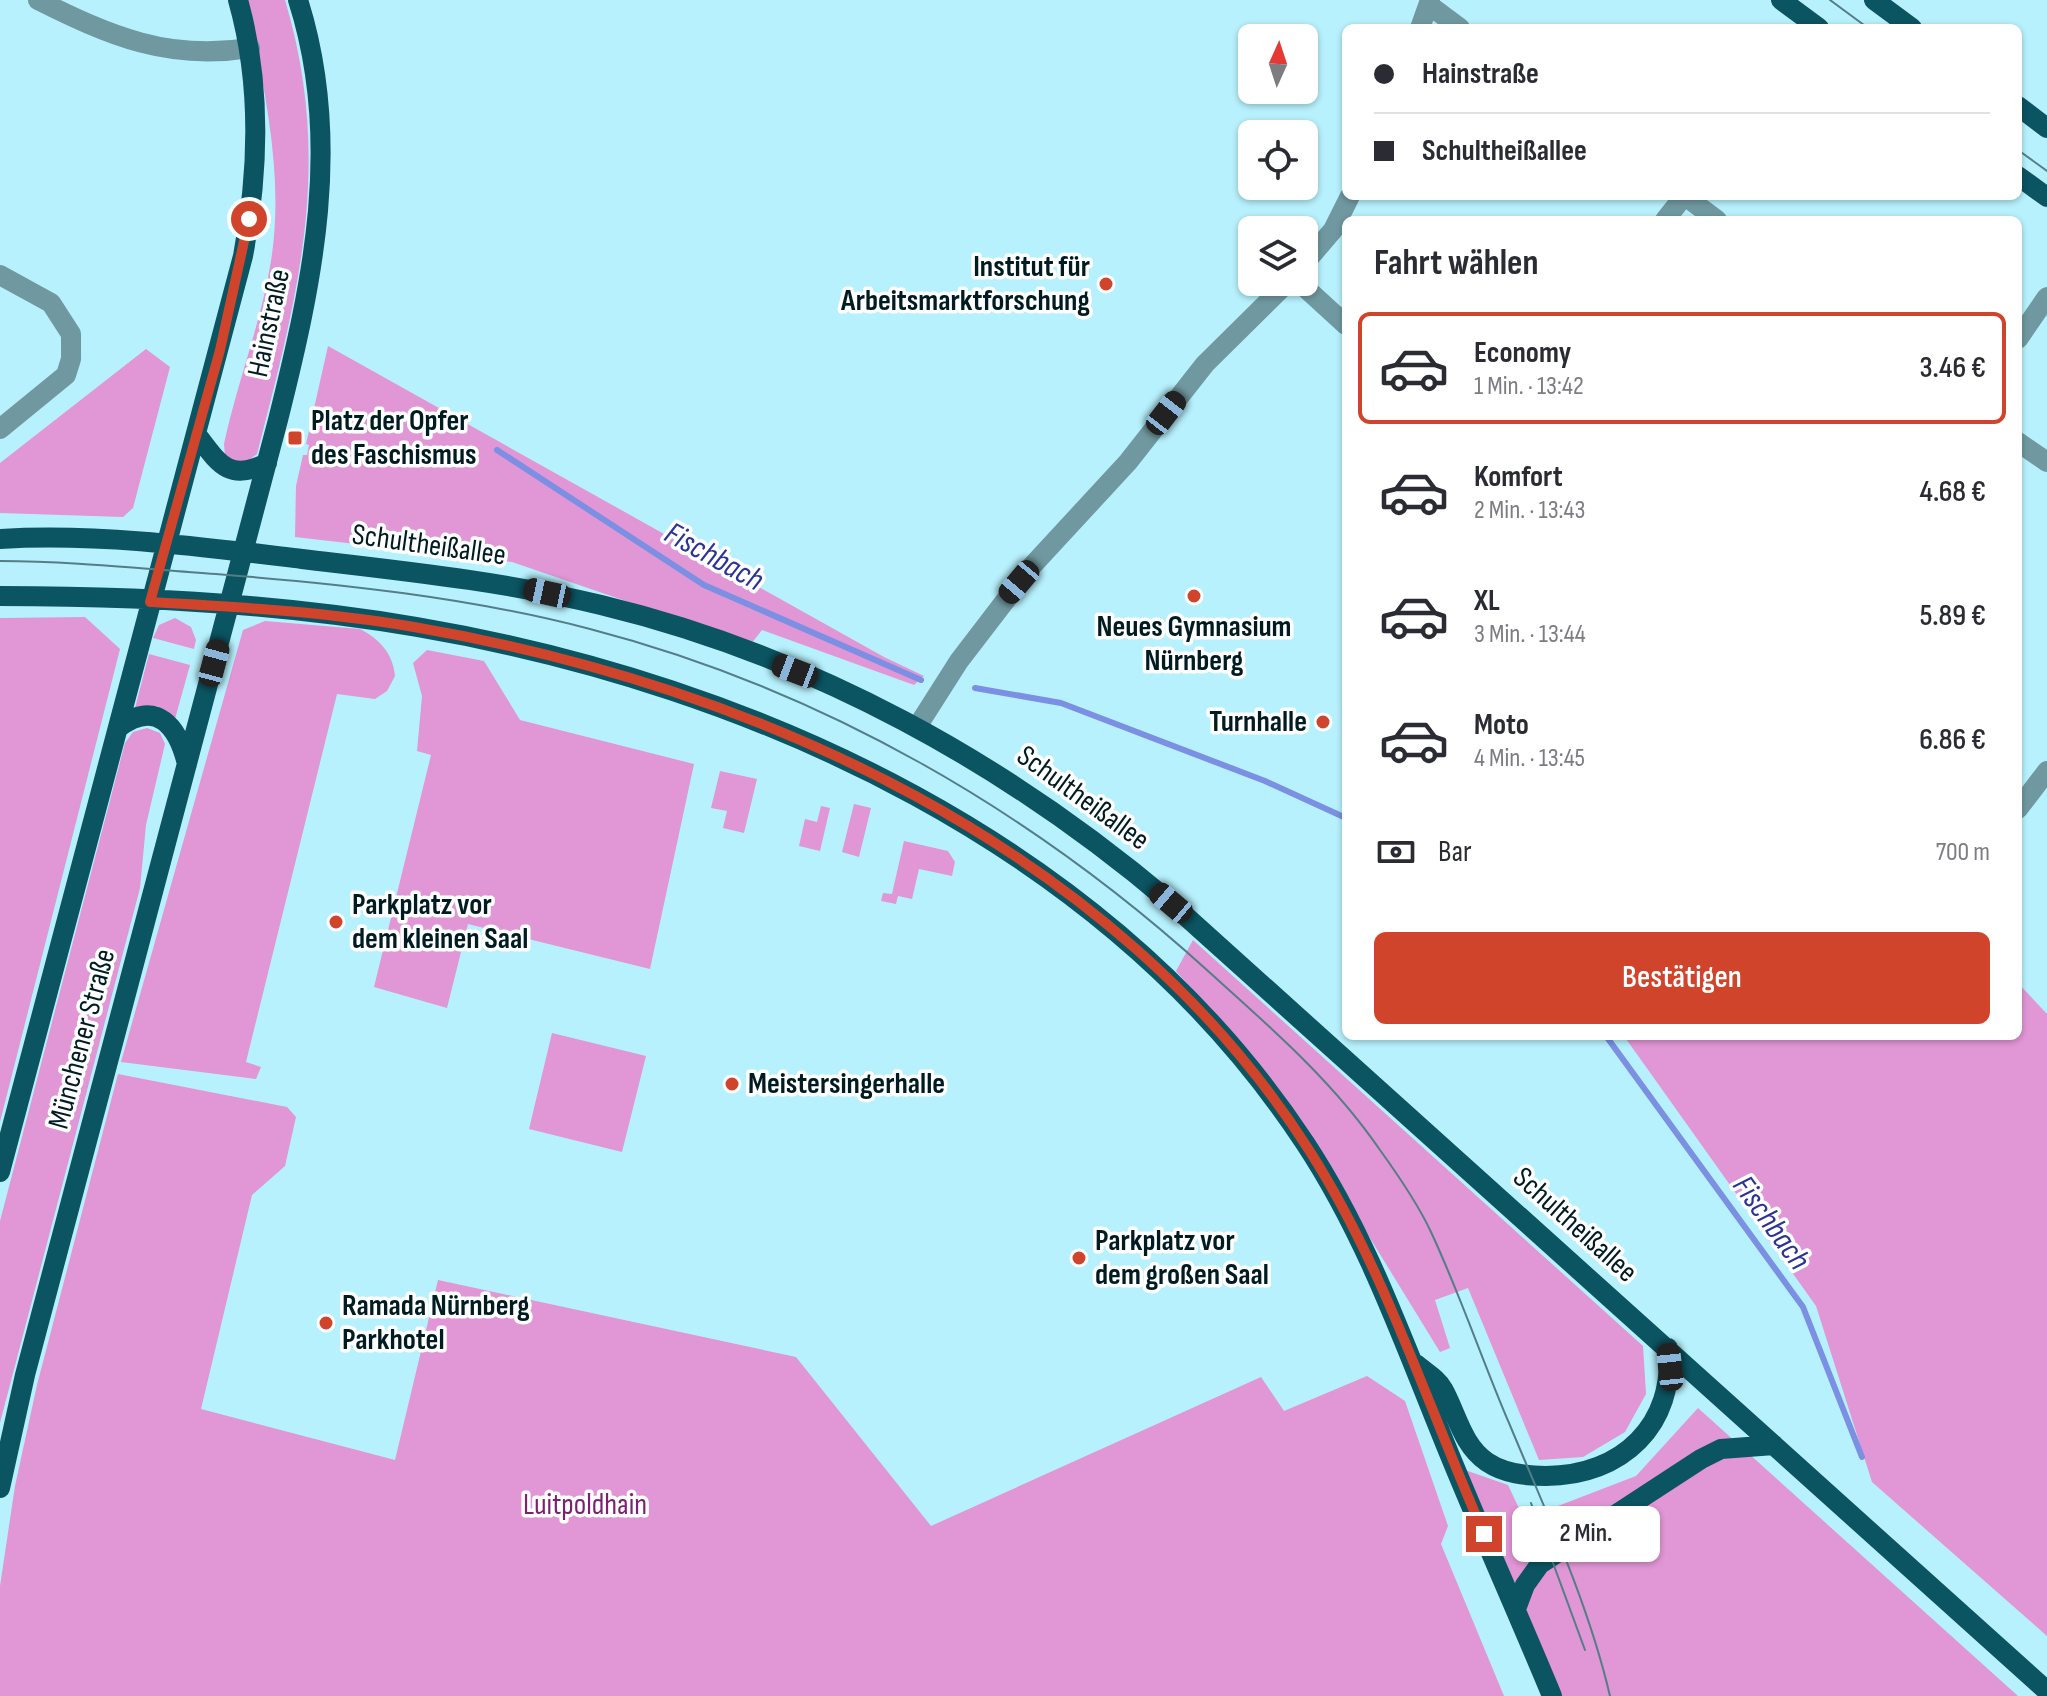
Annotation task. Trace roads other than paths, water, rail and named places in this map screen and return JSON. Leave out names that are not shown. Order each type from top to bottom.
[{"type":"main road","name":"Hainstraße","points":[[150,602],[236,286],[252,203],[256,119],[250,48],[238,0]]},
{"type":"main road","name":"Hainstraße","points":[[229,607],[307,300],[322,182],[319,96],[298,0]]},
{"type":"main road","points":[[1781,0],[1814,24]]},
{"type":"main road","points":[[1874,0],[1907,24]]},
{"type":"main road","points":[[2022,109],[2047,128]]},
{"type":"main road","points":[[2022,179],[2047,197]]},
{"type":"main road","points":[[197,435],[216,460],[234,471],[250,471],[267,463]]},
{"type":"main road","name":"Schultheißallee","points":[[0,539],[64,538],[167,546],[455,576],[604,605],[705,637],[795,671],[917,727],[1026,791],[1142,878],[2047,1691]]},
{"type":"main road","points":[[0,596],[229,607],[417,627],[509,645],[625,675],[803,742],[915,798],[997,846],[1065,892],[1136,948],[1188,997],[1252,1070],[1309,1149],[1344,1209],[1413,1362],[1552,1696]]},
{"type":"main road","name":"Münchener Straße","points":[[0,1172],[150,602]]},
{"type":"main road","name":"Münchener Straße","points":[[0,1488],[29,1360],[229,607]]},
{"type":"main road","points":[[118,728],[139,717],[164,721],[177,733],[187,764]]},
{"type":"main road","points":[[1413,1362],[1442,1386],[1464,1435],[1485,1461],[1511,1473],[1550,1476],[1595,1469],[1616,1460],[1640,1440],[1668,1387],[1668,1348]]},
{"type":"main road","points":[[1516,1609],[1525,1585],[1540,1564],[1678,1473],[1721,1449],[1774,1445]]},
{"type":"street","points":[[38,0],[109,35],[186,52],[218,53],[250,48]]},
{"type":"street","points":[[1421,24],[1429,2],[1455,24]]},
{"type":"street","points":[[1318,248],[1333,230],[1348,200]]},
{"type":"street","points":[[1668,216],[1681,200]]},
{"type":"street","points":[[1690,200],[1712,216]]},
{"type":"street","points":[[0,275],[51,303],[71,334],[71,359],[66,375],[0,429]]},
{"type":"street","points":[[917,727],[959,661],[1031,567],[1128,462],[1205,364],[1274,296]]},
{"type":"street","points":[[1314,296],[1342,321]]},
{"type":"street","points":[[2022,333],[2047,297]]},
{"type":"street","points":[[2022,448],[2047,462]]},
{"type":"street","points":[[2022,804],[2047,771]]},
{"type":"waterway","name":"Fischbach","points":[[497,450],[704,585],[921,680]]},
{"type":"waterway","name":"Fischbach","points":[[975,688],[1061,703],[1265,781],[1342,816]]},
{"type":"waterway","name":"Fischbach","points":[[1609,1040],[1803,1307],[1862,1457]]},
{"type":"tram line","points":[[1830,0],[1863,24]]},
{"type":"tram line","points":[[2022,153],[2047,171]]},
{"type":"tram line","points":[[0,561],[54,562],[357,587],[498,608],[590,629],[676,654],[759,685],[841,721],[920,762],[1070,858],[1208,971],[1299,1055],[1362,1125],[1407,1190],[1442,1255],[1565,1558],[1590,1626],[1610,1696]]},
{"type":"tram line","points":[[1531,1503],[1585,1650]]},
{"type":"place","name":"Institut für Arbeitsmarktforschung","points":[[1106,284]]},
{"type":"place","name":"Platz der Opfer des Faschismus","points":[[295,438]]},
{"type":"place","name":"Neues Gymnasium Nürnberg","points":[[1194,596]]},
{"type":"place","name":"Turnhalle","points":[[1323,722]]},
{"type":"place","name":"Parkplatz vor dem kleinen Saal","points":[[336,922]]},
{"type":"place","name":"Meistersingerhalle","points":[[732,1084]]},
{"type":"place","name":"Parkplatz vor dem großen Saal","points":[[1079,1258]]},
{"type":"place","name":"Ramada Nürnberg Parkhotel","points":[[326,1323]]},
{"type":"park label","name":"Luitpoldhain","points":[[585,1505]]}]
